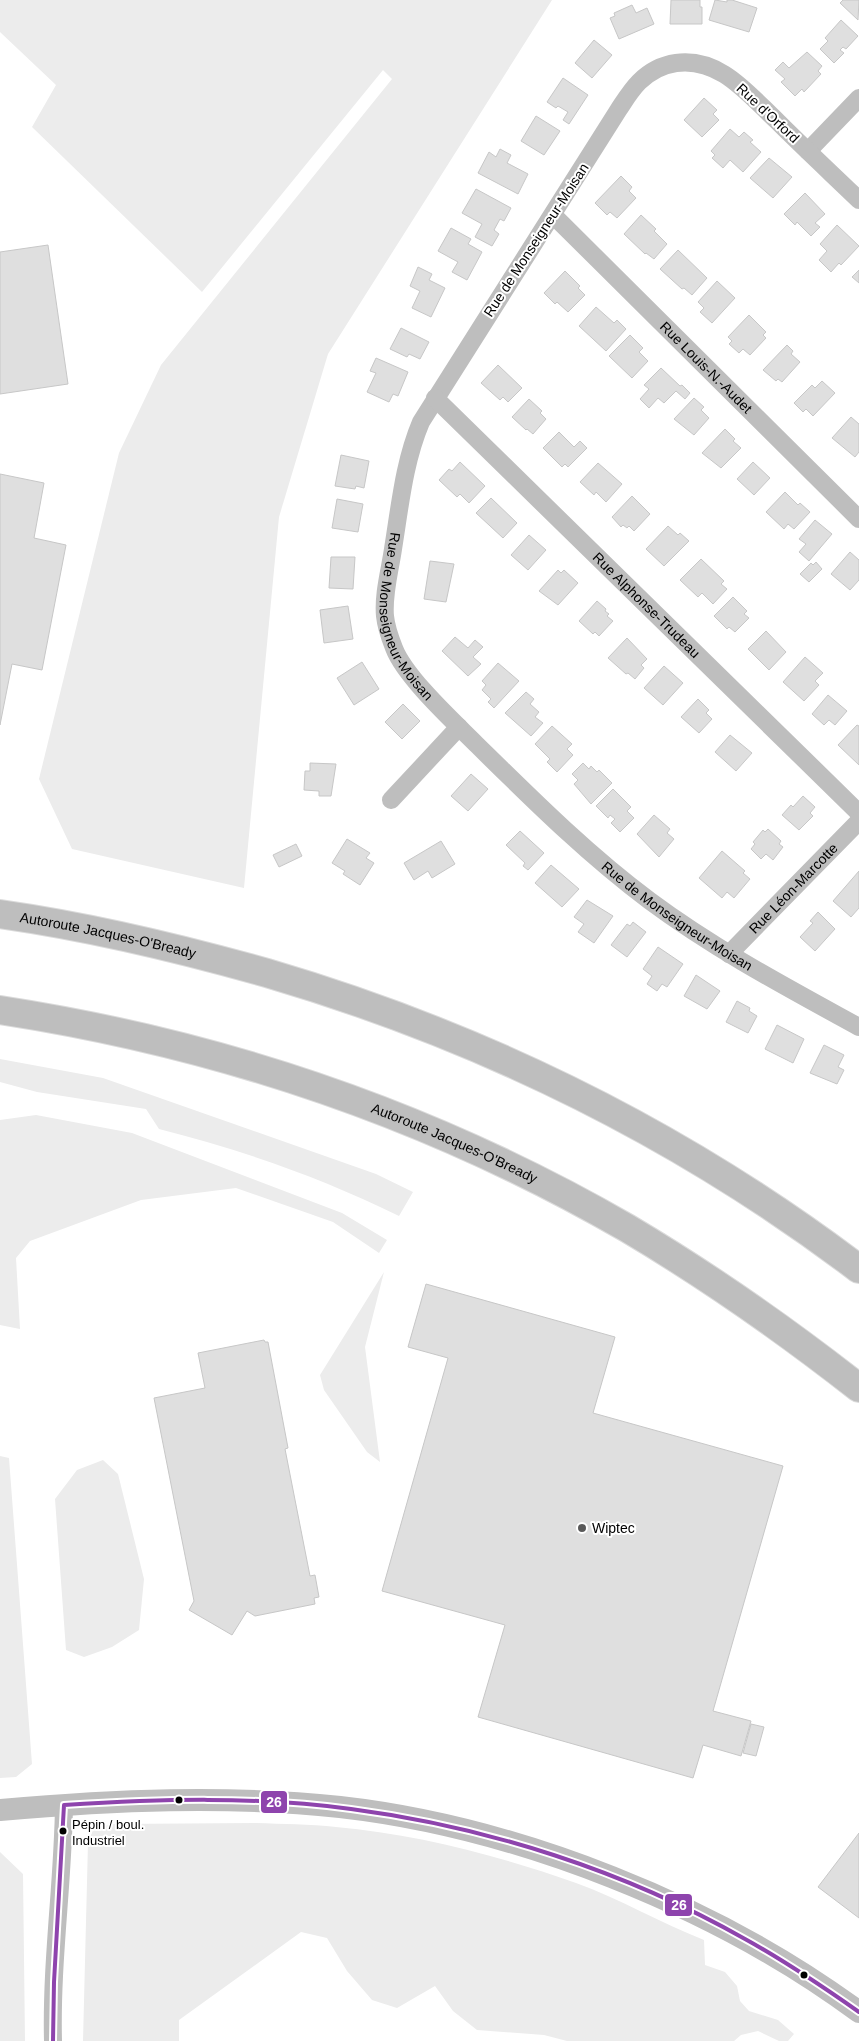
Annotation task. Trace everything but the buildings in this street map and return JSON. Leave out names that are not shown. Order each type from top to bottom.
[{"type":"highway","name":"Autoroute Jacques-O'Bready","points":[[0,914],[120,935],[243,966],[365,1004],[467,1042],[575,1092],[678,1148],[778,1211],[859,1269]]},
{"type":"highway","name":"Autoroute Jacques-O'Bready","points":[[0,1010],[136,1035],[228,1058],[366,1104],[454,1140],[565,1194],[668,1253],[767,1319],[859,1388]]},
{"type":"street","name":"Rue d'Orford","points":[[659,68],[688,62],[700,63],[715,69],[740,86],[859,200]]},
{"type":"street","name":"Rue de Monseigneur-Moisan","points":[[659,68],[639,82],[629,95],[421,422],[409,456],[386,591],[385,616],[394,650],[402,664],[458,727],[550,817],[610,870],[651,902],[729,954],[859,1027]]},
{"type":"street","points":[[808,151],[859,98]]},
{"type":"street","name":"Rue Louis-N.-Audet","points":[[553,214],[859,519]]},
{"type":"street","name":"Rue Alphonse-Trudeau","points":[[435,398],[859,813]]},
{"type":"street","points":[[391,800],[458,727]]},
{"type":"street","name":"Rue Léon-Marcotte","points":[[729,954],[859,821]]},
{"type":"street","points":[[0,1810],[180,1799],[278,1802],[369,1811],[443,1826],[499,1840],[605,1875],[713,1922],[786,1962],[859,2012]]},
{"type":"street","points":[[53,2041],[53,1990],[63,1858],[64,1805]]},
{"type":"shaded area","points":[[0,0],[552,0],[328,354],[279,517],[244,888],[72,849],[39,779],[119,453],[161,365],[392,79],[383,70],[202,292],[32,127],[56,85],[0,32]]},
{"type":"shaded area","points":[[0,1059],[103,1078],[376,1174],[413,1192],[399,1216],[341,1189],[281,1166],[221,1146],[159,1129],[146,1109],[37,1092],[0,1082]]},
{"type":"shaded area","points":[[36,1115],[132,1133],[342,1213],[387,1240],[379,1253],[333,1222],[236,1188],[141,1200],[30,1241],[16,1258],[20,1329],[0,1325],[0,1120]]},
{"type":"shaded area","points":[[384,1272],[365,1347],[380,1462],[367,1452],[324,1390],[320,1375]]},
{"type":"shaded area","points":[[0,1456],[9,1458],[32,1764],[16,1777],[0,1778]]},
{"type":"shaded area","points":[[103,1460],[118,1474],[144,1579],[139,1630],[112,1647],[84,1657],[66,1650],[55,1499],[77,1470]]},
{"type":"shaded area","points":[[256,1823],[336,1827],[397,1835],[488,1855],[592,1889],[704,1940],[705,1965],[725,1972],[737,1986],[740,2001],[749,2011],[778,2020],[794,2034],[788,2041],[779,2041],[758,2031],[741,2035],[734,2041],[567,2041],[544,2035],[477,2030],[453,2011],[435,1986],[397,2008],[372,2000],[347,1971],[327,1938],[301,1932],[179,2020],[179,2041],[83,2041],[88,1842],[94,1828],[114,1824]]},
{"type":"shaded area","points":[[0,1852],[23,1874],[25,2041],[0,2041]]},
{"type":"transit line","name":"26","points":[[64,1805],[136,1801],[243,1800],[279,1802],[351,1809],[402,1817],[504,1840],[604,1873],[699,1915],[774,1956],[859,2012]]},
{"type":"transit line","name":"26","points":[[53,2041],[54,1982],[64,1805]]},
{"type":"place","name":"Wiptec","points":[[582,1528]]},
{"type":"place","name":"Pépin / boul. Industriel","points":[[63,1831]]}]
